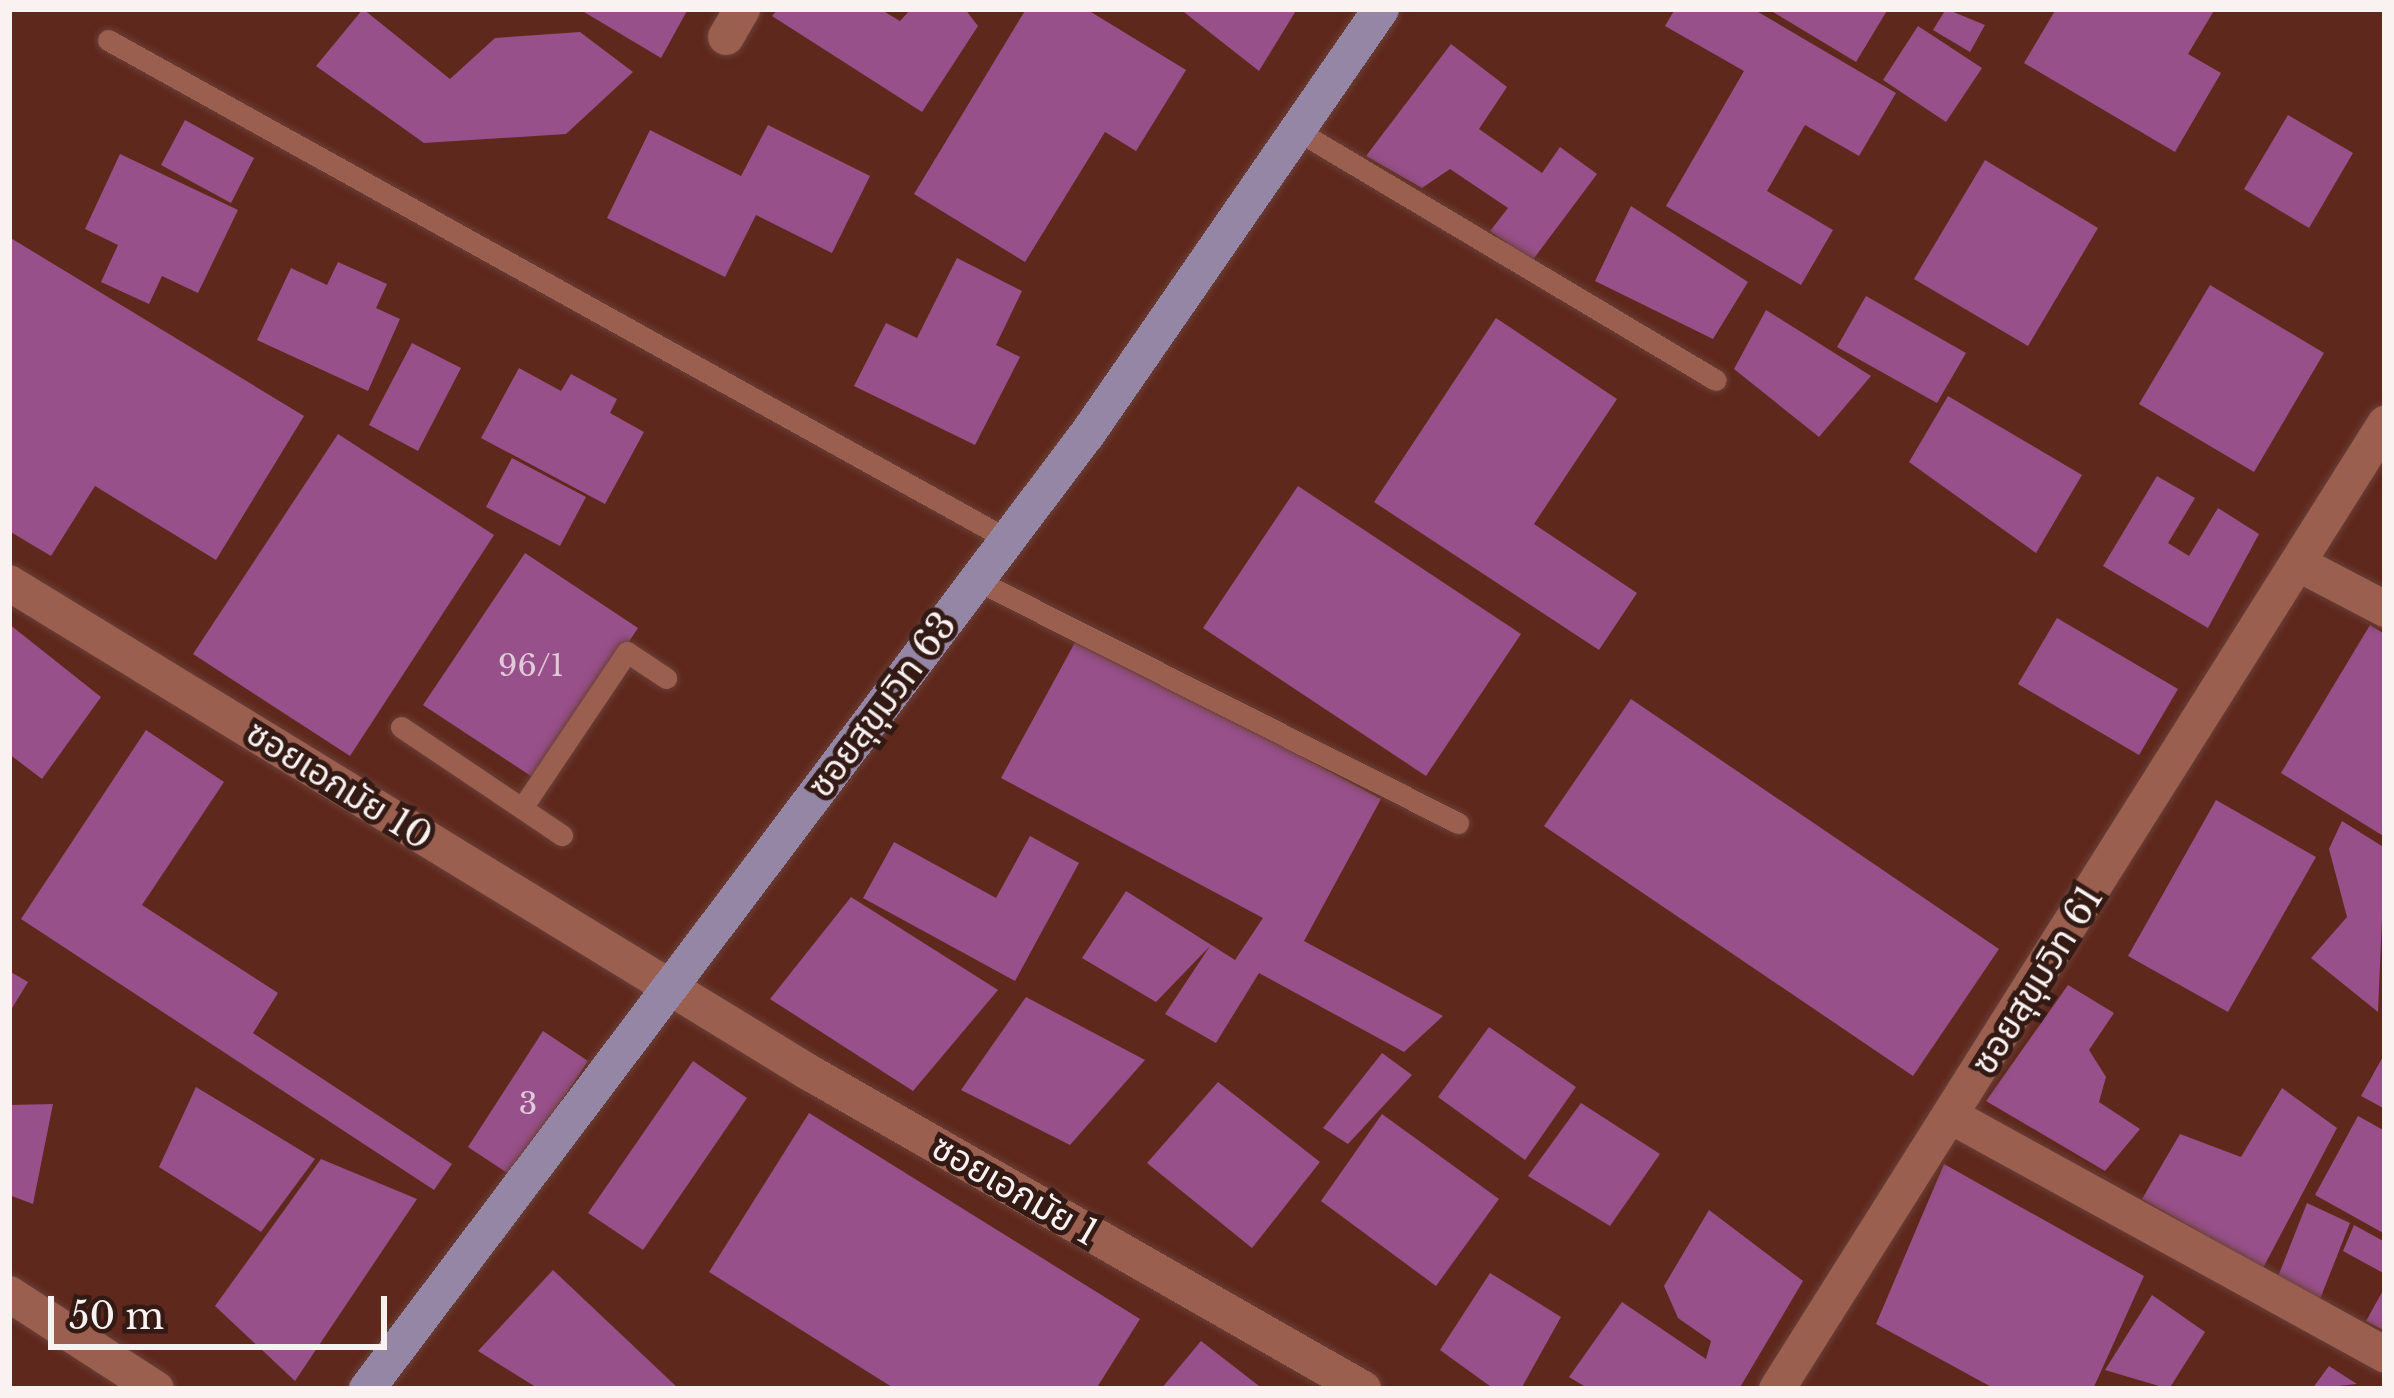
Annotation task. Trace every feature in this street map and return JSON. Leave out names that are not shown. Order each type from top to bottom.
[{"type":"main road","name":"ซอยสุขุมวิท 63","points":[[367,1389],[976,580],[1381,9]]},
{"type":"street","name":"ซอยสุขุมวิท 61","points":[[2385,424],[2301,565],[1951,1116],[2385,1355]]},
{"type":"street","points":[[2301,565],[2385,609]]},
{"type":"street","name":"ซอยเอกมัย 10","points":[[9,583],[669,988]]},
{"type":"street","name":"ซอยเอกมัย 1","points":[[669,988],[1364,1389]]},
{"type":"street","points":[[1777,1389],[1951,1116]]},
{"type":"street","points":[[9,1294],[156,1389]]},
{"type":"lane","points":[[108,40],[1006,538]]},
{"type":"lane","points":[[1293,128],[1716,380]]},
{"type":"lane","points":[[976,580],[1457,823]]},
{"type":"lane","points":[[522,808],[627,652],[666,678]]},
{"type":"lane","points":[[401,727],[562,835]]},
{"type":"building","points":[[363,9],[450,79],[495,38],[580,32],[633,72],[566,134],[424,143],[316,66]]},
{"type":"building","points":[[579,9],[688,9],[661,58]]},
{"type":"building","points":[[778,9],[880,9],[900,21],[911,9],[965,9],[978,26],[922,112],[772,16]]},
{"type":"building","points":[[1026,9],[1086,9],[1186,70],[1136,151],[1105,132],[1025,262],[914,194]]},
{"type":"building","points":[[1180,9],[1297,9],[1259,71]]},
{"type":"building","points":[[1675,9],[1753,9],[1896,93],[1859,156],[1805,125],[1767,191],[1833,230],[1801,285],[1666,206],[1744,71],[1665,26]]},
{"type":"building","points":[[1768,9],[1888,9],[1856,62]]},
{"type":"building","points":[[1946,9],[1985,25],[1970,52],[1933,30]]},
{"type":"building","points":[[2056,9],[2215,9],[2188,54],[2221,73],[2175,152],[2024,63]]},
{"type":"building","points":[[1918,26],[1982,68],[1946,122],[1883,80]]},
{"type":"building","points":[[1451,44],[1507,87],[1479,129],[1542,173],[1560,147],[1597,174],[1532,261],[1490,231],[1508,208],[1450,169],[1422,188],[1366,156]]},
{"type":"building","points":[[2288,115],[2353,153],[2309,228],[2244,189]]},
{"type":"building","points":[[185,120],[254,158],[231,203],[161,165]]},
{"type":"building","points":[[768,125],[870,176],[832,253],[756,215],[725,277],[607,218],[650,130],[741,176]]},
{"type":"building","points":[[120,154],[238,210],[198,293],[162,276],[149,304],[101,282],[118,245],[85,229]]},
{"type":"building","points":[[1985,160],[2098,228],[2028,346],[1914,279]]},
{"type":"building","points":[[1631,206],[1748,282],[1713,339],[1595,281]]},
{"type":"building","points":[[9,237],[304,416],[216,560],[95,486],[51,556],[9,531]]},
{"type":"building","points":[[957,258],[1022,291],[996,345],[1020,357],[975,445],[854,386],[886,323],[917,338]]},
{"type":"building","points":[[338,262],[387,284],[376,308],[400,319],[368,391],[257,340],[291,268],[327,285]]},
{"type":"building","points":[[2210,285],[2324,353],[2254,472],[2139,404]]},
{"type":"building","points":[[1866,296],[1966,353],[1937,403],[1837,347]]},
{"type":"building","points":[[1766,310],[1871,376],[1819,437],[1734,369]]},
{"type":"building","points":[[1496,318],[1617,399],[1534,524],[1637,593],[1599,650],[1374,502]]},
{"type":"building","points":[[412,343],[461,368],[418,451],[369,425]]},
{"type":"building","points":[[519,368],[561,391],[571,374],[617,399],[610,413],[644,432],[605,504],[481,438]]},
{"type":"building","points":[[1948,396],[2082,475],[2036,553],[1909,462]]},
{"type":"building","points":[[338,434],[494,535],[350,756],[193,654]]},
{"type":"building","points":[[512,458],[586,497],[560,546],[486,507]]},
{"type":"building","points":[[2157,476],[2195,498],[2168,543],[2189,556],[2218,508],[2259,534],[2208,628],[2103,566]]},
{"type":"building","points":[[1298,486],[1521,634],[1426,776],[1203,628]]},
{"type":"building","points":[[525,553],[638,628],[537,780],[423,705]]},
{"type":"building","points":[[2057,618],[2178,689],[2139,755],[2018,684]]},
{"type":"building","points":[[9,624],[101,697],[42,779],[9,754]]},
{"type":"building","points":[[2370,625],[2385,634],[2385,837],[2281,773]]},
{"type":"building","points":[[1078,637],[1381,799],[1304,941],[1443,1016],[1404,1052],[1259,973],[1216,1043],[1165,1014],[1210,946],[1156,1002],[1082,958],[1126,891],[1235,960],[1263,918],[1001,778]]},
{"type":"building","points":[[1631,699],[1999,949],[1913,1076],[1544,826]]},
{"type":"building","points":[[146,730],[224,782],[142,905],[278,993],[253,1033],[452,1164],[434,1190],[21,919]]},
{"type":"building","points":[[2216,800],[2316,857],[2228,1012],[2128,956]]},
{"type":"building","points":[[2342,821],[2385,848],[2378,1012],[2311,958],[2347,917],[2329,849]]},
{"type":"building","points":[[1030,836],[1079,863],[1015,981],[863,898],[894,842],[996,898]]},
{"type":"building","points":[[851,897],[998,990],[913,1091],[770,999]]},
{"type":"building","points":[[9,971],[28,982],[9,1013]]},
{"type":"building","points":[[2068,985],[2114,1013],[2089,1050],[2106,1077],[2099,1102],[2140,1129],[2105,1171],[1986,1101]]},
{"type":"building","points":[[1026,997],[1145,1060],[1070,1145],[961,1090]]},
{"type":"building","points":[[1489,1027],[1576,1087],[1525,1160],[1438,1097]]},
{"type":"building","points":[[543,1031],[588,1061],[512,1176],[468,1147]]},
{"type":"building","points":[[1382,1053],[1412,1075],[1348,1144],[1323,1128]]},
{"type":"building","points":[[2385,1053],[2385,1109],[2361,1096]]},
{"type":"building","points":[[693,1061],[747,1098],[643,1250],[588,1213]]},
{"type":"building","points":[[1218,1082],[1320,1162],[1252,1248],[1147,1163]]},
{"type":"building","points":[[196,1087],[315,1159],[261,1232],[159,1167]]},
{"type":"building","points":[[2282,1088],[2337,1128],[2263,1268],[2142,1199],[2180,1134],[2241,1157]]},
{"type":"building","points":[[1581,1103],[1660,1154],[1610,1226],[1528,1176]]},
{"type":"building","points":[[53,1104],[33,1204],[9,1195],[9,1105]]},
{"type":"building","points":[[809,1113],[1140,1319],[1096,1389],[895,1389],[709,1272]]},
{"type":"building","points":[[1382,1114],[1499,1199],[1436,1286],[1321,1201]]},
{"type":"building","points":[[2358,1116],[2385,1131],[2385,1234],[2315,1195]]},
{"type":"building","points":[[321,1159],[417,1199],[295,1381],[215,1306]]},
{"type":"building","points":[[1944,1164],[2144,1276],[2093,1389],[1995,1389],[1876,1324]]},
{"type":"building","points":[[2307,1203],[2350,1223],[2320,1299],[2277,1279]]},
{"type":"building","points":[[1709,1210],[1803,1281],[1739,1389],[1589,1389],[1569,1377],[1622,1302],[1706,1359],[1711,1341],[1678,1318],[1664,1286]]},
{"type":"building","points":[[2354,1225],[2385,1242],[2385,1274],[2343,1251]]},
{"type":"building","points":[[553,1270],[679,1389],[539,1389],[478,1351]]},
{"type":"building","points":[[1490,1273],[1561,1317],[1521,1389],[1494,1389],[1440,1350]]},
{"type":"building","points":[[2385,1287],[2385,1331],[2366,1321]]},
{"type":"building","points":[[2152,1295],[2205,1332],[2169,1389],[2105,1370]]},
{"type":"building","points":[[1201,1341],[1263,1389],[1161,1389]]},
{"type":"building","points":[[2329,1366],[2357,1384],[2312,1389]]}]
